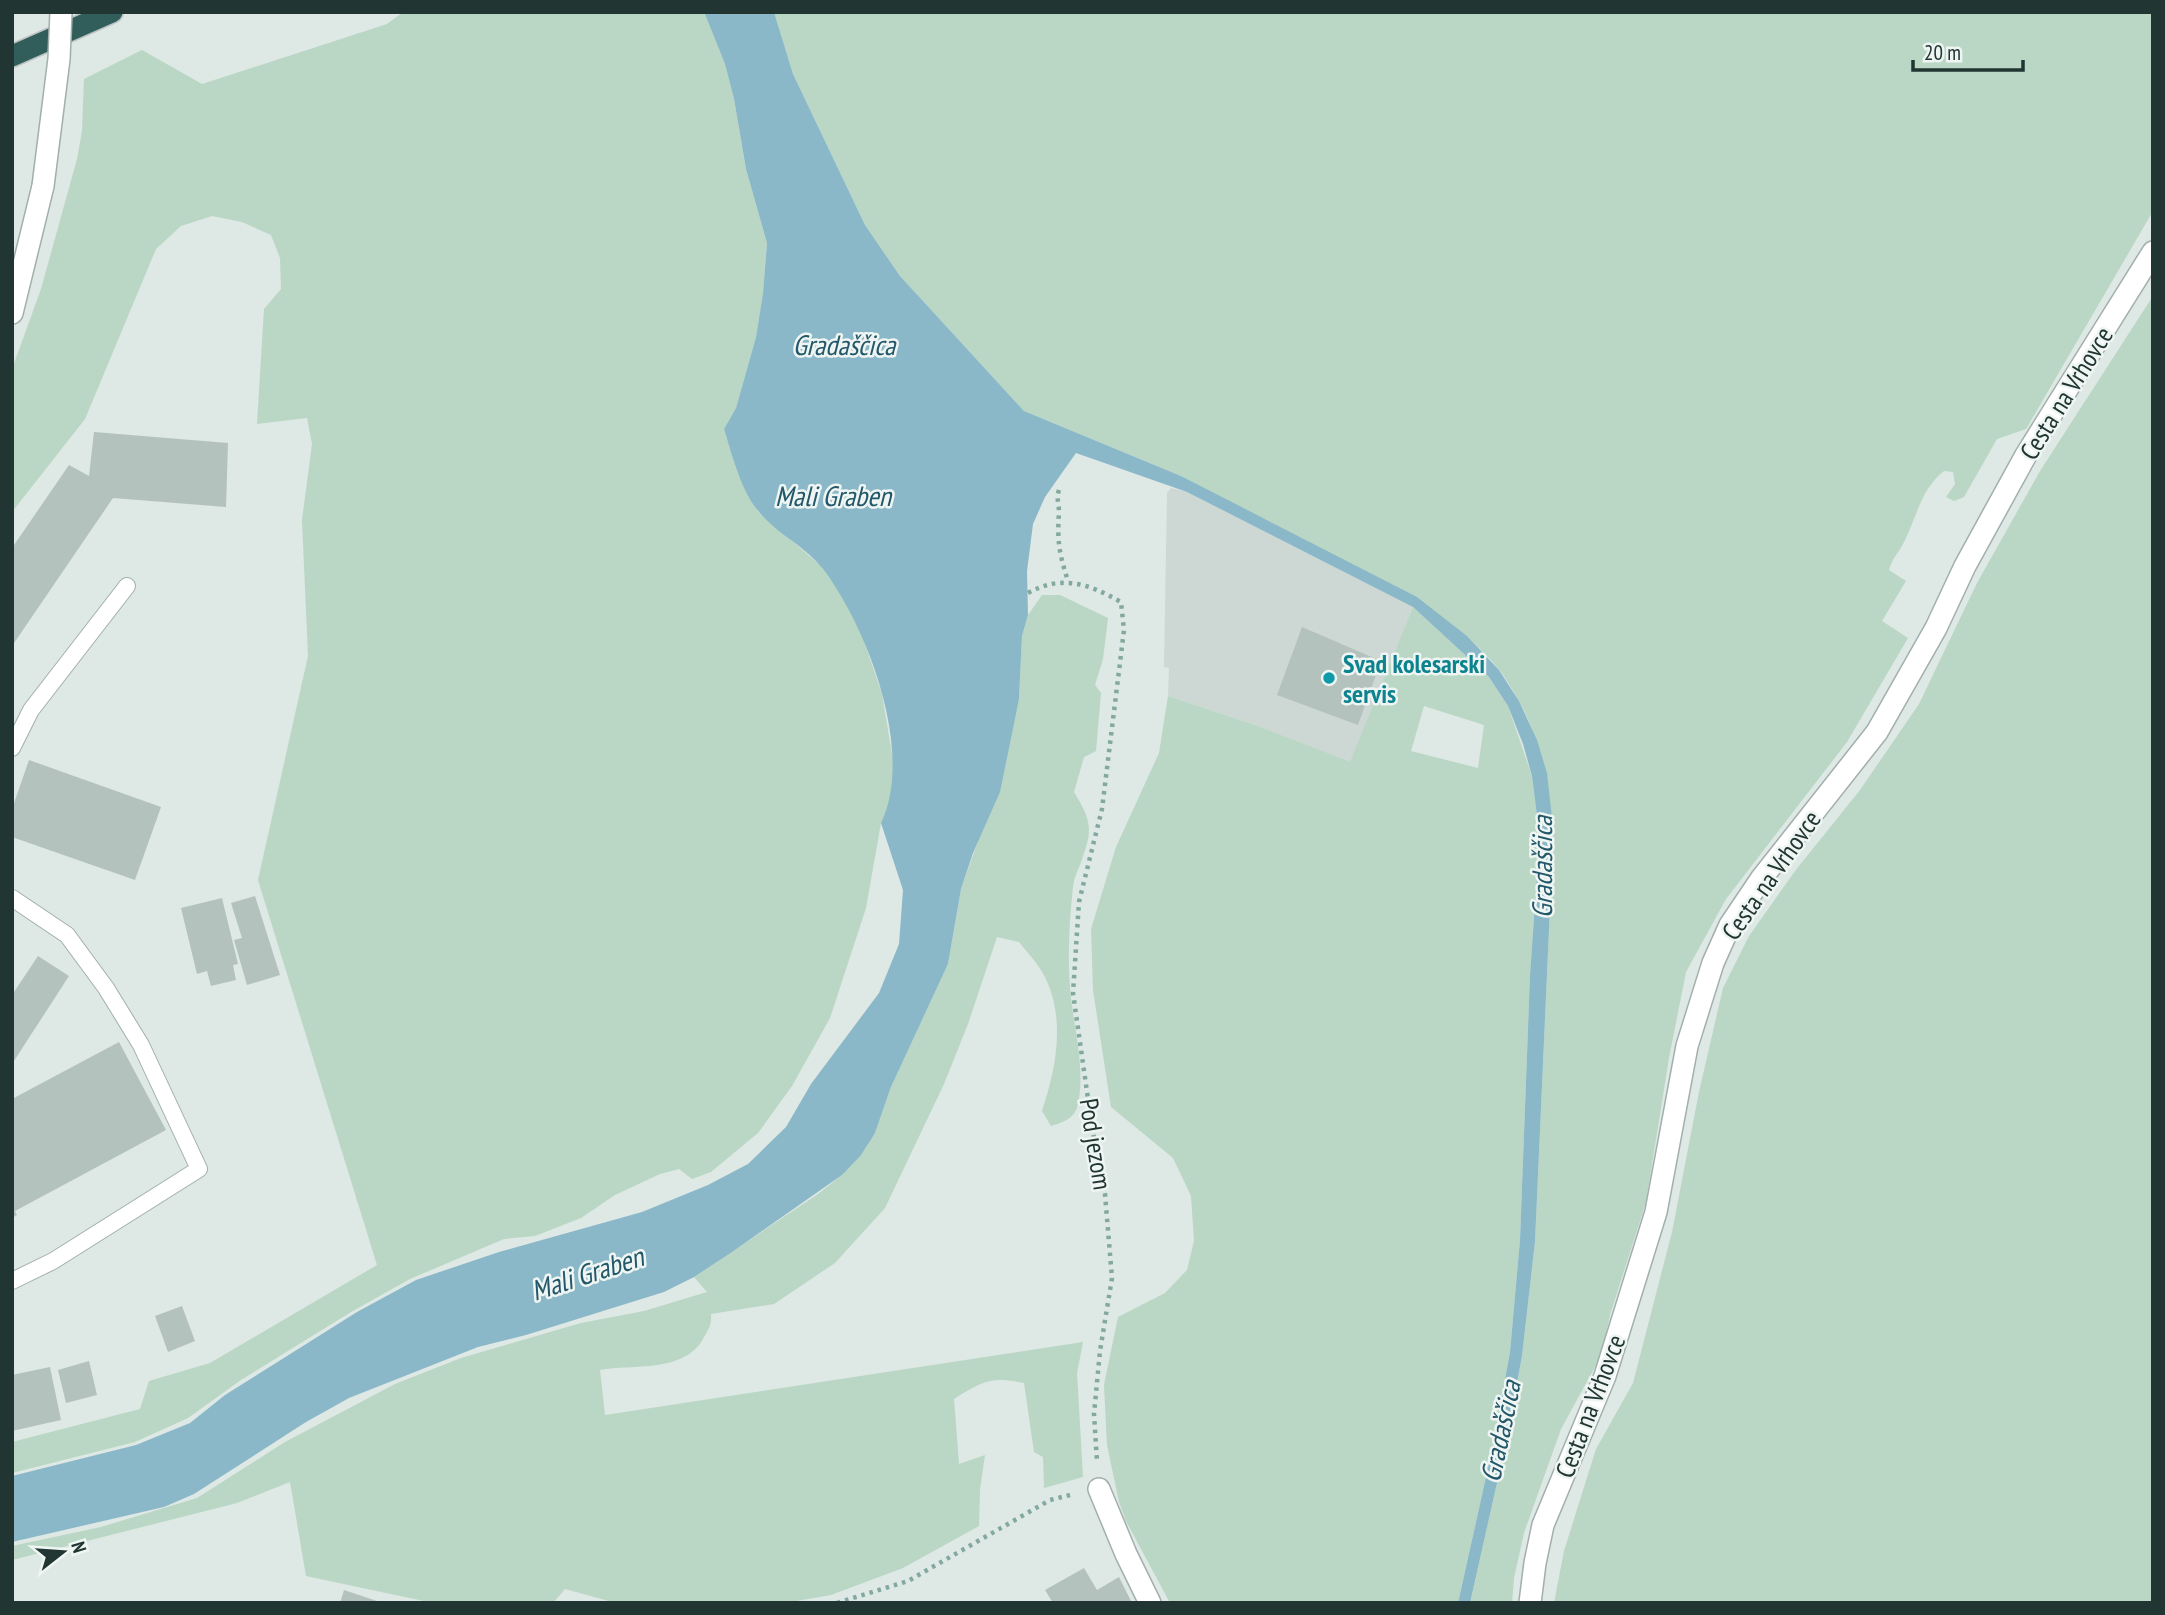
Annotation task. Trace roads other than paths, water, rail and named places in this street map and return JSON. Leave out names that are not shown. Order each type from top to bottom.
[{"type":"highway","points":[[12,56],[112,12]]},
{"type":"street","points":[[12,313],[43,186],[57,72],[61,12]]},
{"type":"street","name":"Cesta na Vrhovce","points":[[1530,1603],[1543,1525],[1605,1376],[1657,1212],[1687,1046],[1713,963],[1730,925],[1761,879],[1877,732],[1936,628],[1965,566],[2026,455],[2153,252]]},
{"type":"street","points":[[1099,1489],[1150,1603]]},
{"type":"lane","points":[[12,748],[32,710],[127,586]]},
{"type":"lane","points":[[12,898],[67,935],[106,988],[141,1045],[198,1169],[53,1261],[12,1282]]},
{"type":"water","points":[[704,12],[774,12],[793,74],[865,225],[900,276],[1024,411],[1181,476],[1417,597],[1467,636],[1499,670],[1519,701],[1537,740],[1547,773],[1552,818],[1535,1242],[1522,1356],[1504,1452],[1470,1603],[1458,1603],[1492,1450],[1510,1352],[1520,1240],[1530,975],[1538,861],[1537,816],[1532,776],[1523,744],[1508,706],[1489,677],[1413,607],[1187,492],[1076,453],[1045,497],[1033,524],[1027,571],[1028,615],[1022,636],[1019,699],[1000,792],[973,853],[961,889],[948,964],[891,1087],[875,1133],[861,1155],[842,1175],[694,1277],[664,1292],[526,1335],[478,1347],[349,1398],[306,1422],[194,1494],[164,1507],[12,1542],[12,1476],[136,1445],[190,1423],[225,1395],[357,1312],[416,1280],[499,1252],[642,1212],[708,1185],[748,1164],[786,1127],[811,1084],[879,993],[899,944],[903,890],[881,823],[890,794],[893,762],[889,727],[882,692],[870,657],[840,594],[816,561],[759,512],[747,494],[724,429],[736,408],[756,337],[767,243],[746,169],[725,64]]},
{"type":"place","name":"Svad kolesarski servis","points":[[1329,678]]},
{"type":"water label","name":"Gradaščica","points":[[844,344]]},
{"type":"water label","name":"Mali Graben","points":[[833,495]]},
{"type":"water label","name":"Gradaščica","points":[[1541,867]]},
{"type":"water label","name":"Mali Graben","points":[[587,1273]]},
{"type":"water label","name":"Gradaščica","points":[[1500,1431]]}]
